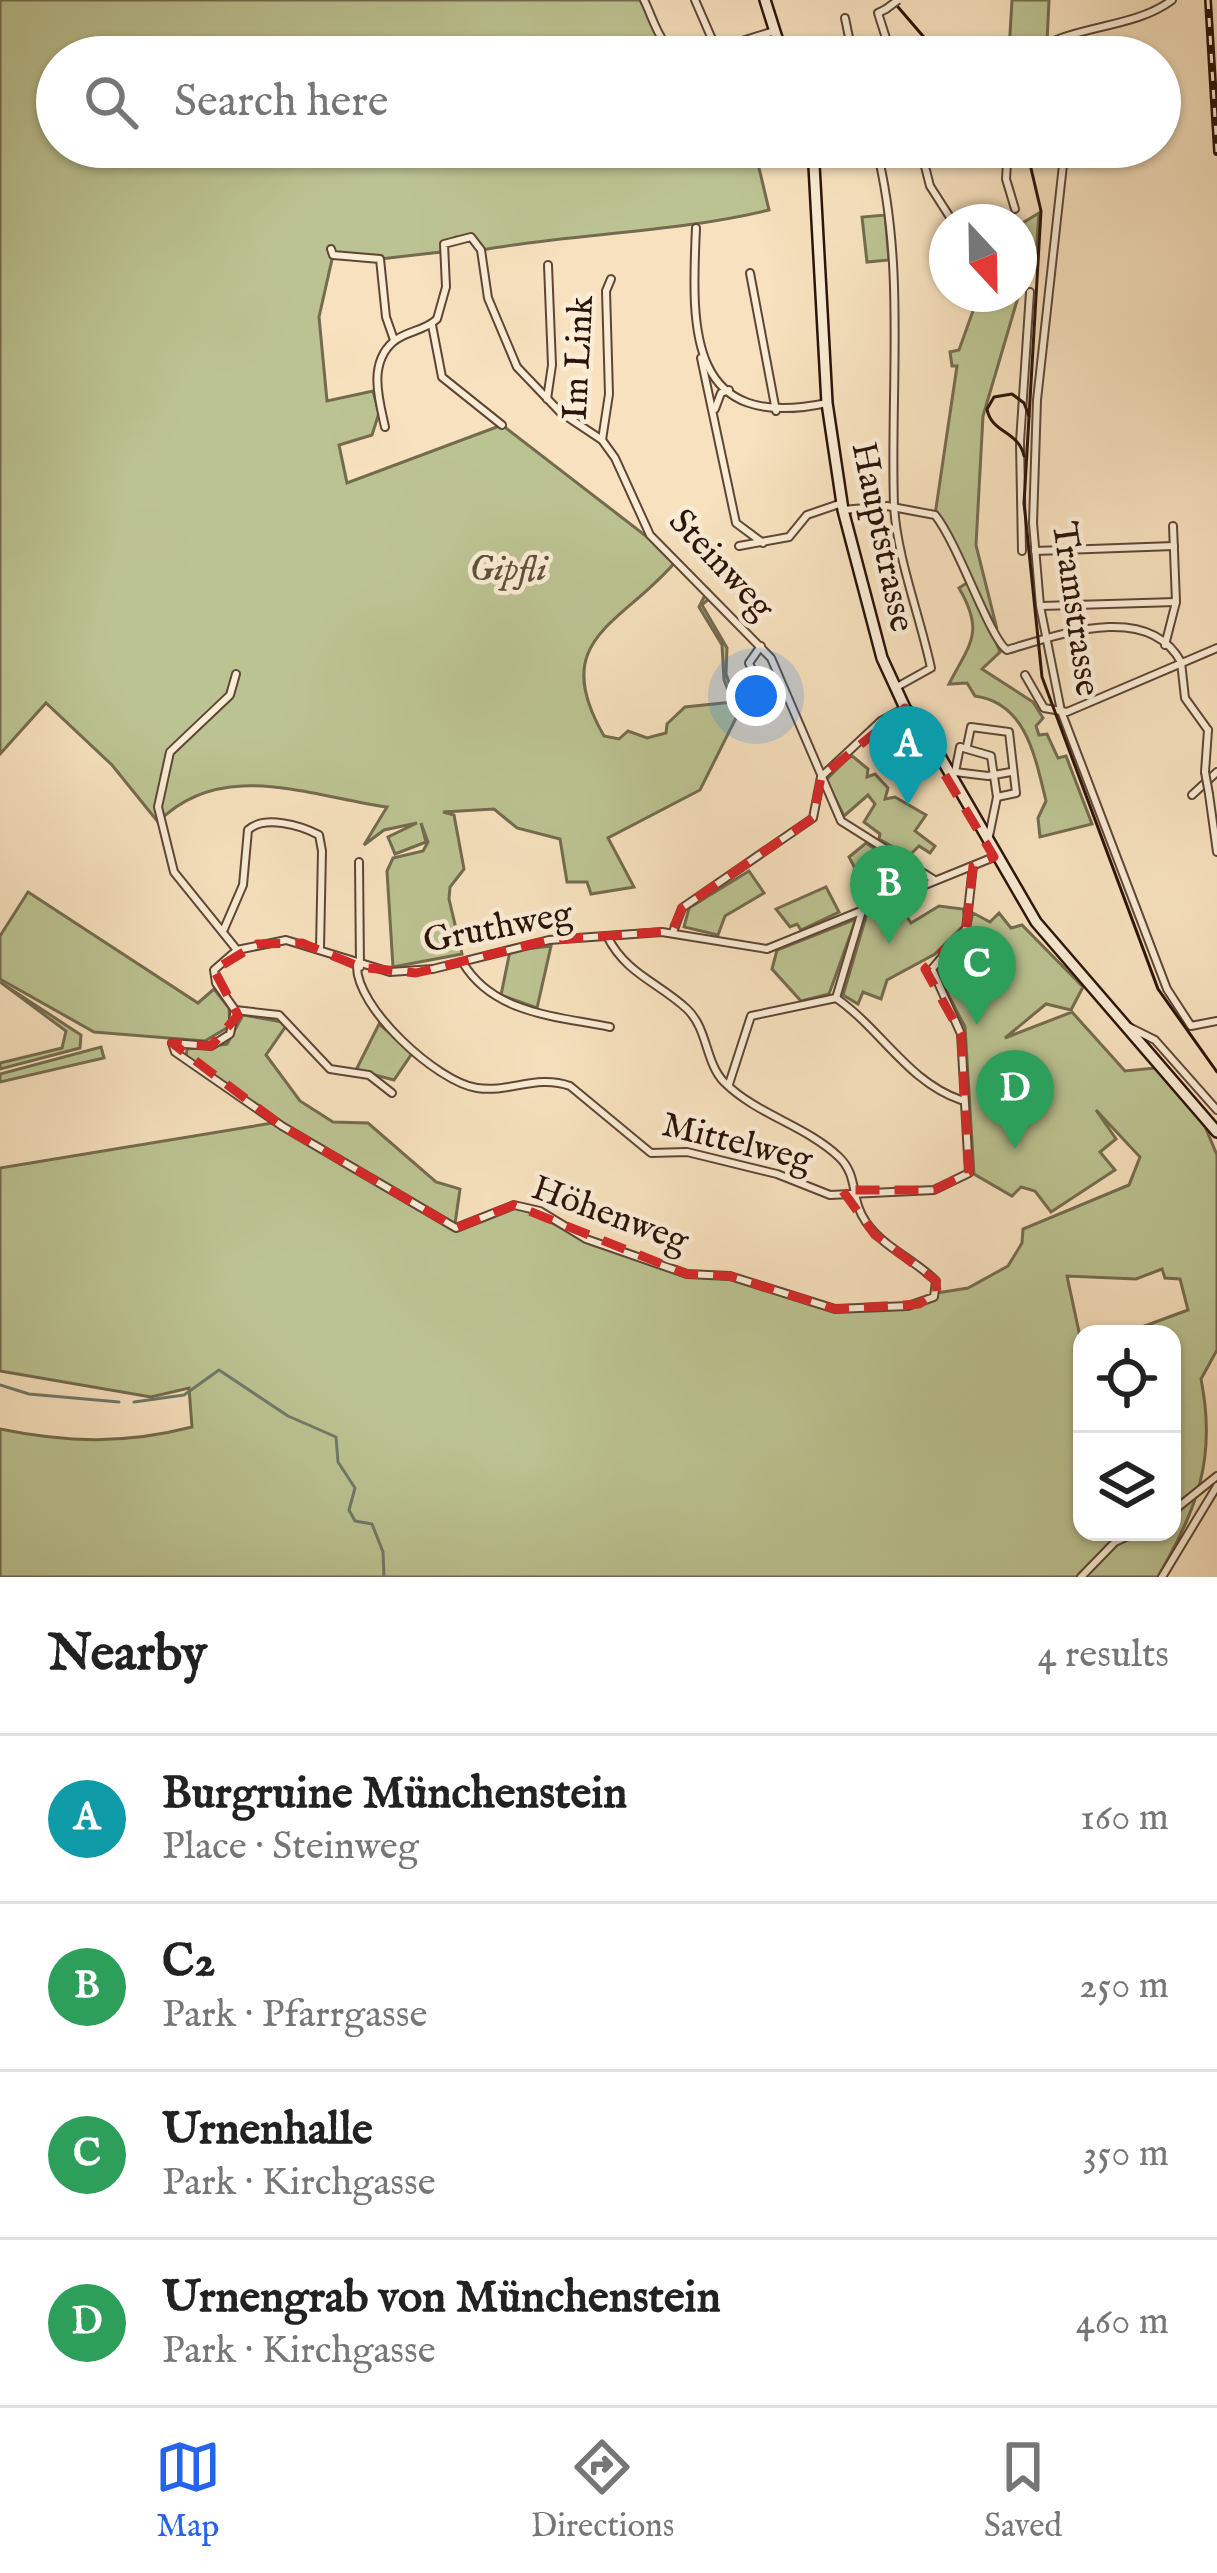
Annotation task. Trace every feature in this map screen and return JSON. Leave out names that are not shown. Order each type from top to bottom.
[{"type":"main road","points":[[765,0],[777,36]]},
{"type":"main road","name":"Hauptstrasse","points":[[814,168],[827,403],[842,507],[869,621],[895,688],[952,773],[994,857],[1041,928],[1217,1132]]},
{"type":"street","points":[[644,0],[662,36]]},
{"type":"street","points":[[695,0],[711,36]]},
{"type":"street","points":[[887,36],[882,11],[898,0]]},
{"type":"street","points":[[1080,36],[1172,0]]},
{"type":"street","points":[[845,18],[849,36]]},
{"type":"street","points":[[752,36],[776,31]]},
{"type":"street","points":[[880,168],[890,225],[896,322],[894,508],[931,668],[895,688]]},
{"type":"street","points":[[925,168],[941,204]]},
{"type":"street","points":[[1006,168],[1014,204]]},
{"type":"street","name":"Tramstrasse","points":[[1063,168],[1036,400],[1035,550],[1045,640],[1061,711],[1167,989],[1191,1026],[1217,1021]]},
{"type":"street","points":[[695,227],[698,343],[736,523],[763,543]]},
{"type":"street","name":"Steinweg","points":[[432,325],[443,309],[444,244],[472,237],[481,250],[488,298],[517,368],[547,399],[602,440],[650,535],[761,646],[796,710],[841,821],[933,879]]},
{"type":"street","points":[[331,249],[333,255],[380,259],[386,317],[394,340]]},
{"type":"street","points":[[547,399],[552,365],[548,265]]},
{"type":"street","points":[[750,273],[776,411]]},
{"type":"street","name":"Im Link","points":[[602,440],[609,394],[607,291],[611,279]]},
{"type":"street","name":"Tramstrasse","points":[[1022,551],[1020,442],[1029,312]]},
{"type":"street","points":[[385,427],[377,390],[379,364],[394,340],[432,325],[442,377],[502,425]]},
{"type":"street","points":[[698,343],[729,390],[749,406],[776,411],[827,403]]},
{"type":"street","points":[[714,413],[716,399],[729,390]]},
{"type":"street","points":[[739,546],[789,537],[818,508],[927,510],[943,524],[999,645],[1007,650],[1123,626],[1165,645],[1181,662],[1185,698],[1208,730]]},
{"type":"street","points":[[1165,645],[1176,602],[1173,526]]},
{"type":"street","points":[[1035,550],[1174,546]]},
{"type":"street","points":[[1040,606],[1176,602]]},
{"type":"street","points":[[760,689],[749,663],[761,646]]},
{"type":"street","points":[[1025,675],[1044,708],[1061,711],[1217,648]]},
{"type":"street","points":[[236,674],[230,694],[164,762],[158,822],[174,872],[237,950],[219,962],[213,975],[235,1010],[279,1015],[330,1069],[369,1075],[392,1093]]},
{"type":"street","points":[[673,932],[682,908],[813,818],[821,777],[881,721],[905,708]]},
{"type":"street","points":[[1217,724],[1208,730],[1203,757],[1217,852]]},
{"type":"street","points":[[967,748],[971,727],[1009,732],[1011,772]]},
{"type":"street","points":[[987,843],[997,774],[988,753],[960,747],[952,773],[997,774],[1011,772],[1017,773],[1016,793],[997,797]]},
{"type":"street","points":[[1192,795],[1217,772]]},
{"type":"street","points":[[224,929],[243,885],[248,830],[266,821],[319,835],[320,948]]},
{"type":"street","name":"Gruthweg","points":[[237,950],[286,940],[320,948],[358,966],[416,973],[549,940],[673,932],[767,949],[994,857]]},
{"type":"street","points":[[358,966],[359,862]]},
{"type":"street","points":[[728,1085],[751,1016],[836,998],[872,1024],[935,1090],[961,1100],[962,1034],[932,969],[966,929],[973,866]]},
{"type":"street","points":[[836,998],[863,908]]},
{"type":"street","points":[[608,936],[625,964],[698,1022],[716,1072],[728,1085],[816,1137],[850,1169],[852,1191]]},
{"type":"street","points":[[463,963],[486,991],[510,1005],[610,1027]]},
{"type":"street","name":"Mittelweg","points":[[358,966],[358,982],[381,1019],[448,1080],[490,1089],[554,1081],[570,1086],[651,1153],[687,1152],[777,1174],[830,1195],[934,1190],[969,1173],[961,1100]]},
{"type":"street","name":"Höhenweg","points":[[235,1010],[233,1031],[218,1043],[172,1043],[176,1052],[282,1126],[456,1228],[514,1205],[540,1211],[586,1239],[687,1274],[730,1276],[836,1309],[920,1304],[937,1293],[927,1273],[875,1235],[852,1201],[852,1191]]},
{"type":"street","name":"Hauptstrasse","points":[[1128,1027],[1155,1040],[1217,1110]]},
{"type":"street","points":[[1181,1504],[1217,1476]]},
{"type":"street","points":[[1162,1577],[1217,1486]]},
{"type":"street","points":[[1081,1577],[1117,1541]]},
{"type":"highlighted area","points":[[905,708],[994,857],[973,866],[966,929],[925,969],[961,1034],[969,1173],[934,1190],[842,1190],[875,1235],[936,1281],[937,1293],[919,1304],[835,1309],[730,1276],[687,1274],[514,1205],[456,1228],[282,1126],[172,1043],[211,1046],[238,1015],[214,970],[257,944],[302,943],[360,967],[416,973],[549,940],[672,931],[682,908],[813,818],[821,777]]},
{"type":"green space","name":"Gipfli","points":[[0,0],[642,0],[659,36],[36,36],[36,168],[759,168],[769,210],[697,224],[481,250],[472,237],[456,237],[441,252],[380,259],[333,255],[319,317],[327,401],[373,391],[379,413],[372,435],[339,445],[347,483],[502,425],[677,560],[615,618],[588,654],[584,676],[589,703],[604,736],[619,739],[628,731],[647,738],[666,733],[667,724],[685,707],[733,702],[724,680],[722,645],[699,607],[708,589],[713,595],[702,605],[727,648],[726,674],[739,712],[700,790],[608,838],[634,887],[591,894],[587,882],[567,882],[560,839],[517,828],[494,809],[443,812],[454,815],[464,869],[450,887],[449,899],[462,954],[393,967],[387,871],[393,858],[423,851],[428,842],[421,823],[426,842],[395,854],[388,837],[417,823],[384,830],[364,845],[387,807],[267,786],[209,791],[158,822],[112,765],[46,703],[0,754]]},
{"type":"green space","points":[[1012,0],[1049,0],[1047,36],[1010,36]]},
{"type":"green space","points":[[885,215],[889,260],[867,262],[862,217]]},
{"type":"green space","points":[[973,312],[1014,312],[983,416],[976,545],[997,629],[935,515],[957,366],[952,366],[950,352],[959,350]]},
{"type":"green space","points":[[970,581],[1000,652],[982,669],[1033,702],[1043,718],[1036,726],[1039,735],[1047,734],[1058,758],[1066,756],[1092,824],[1040,837],[1038,818],[1046,801],[1026,734],[1006,709],[975,696],[967,683],[949,684],[972,638],[971,616],[959,588]]},
{"type":"green space","points":[[851,755],[868,769],[867,777],[875,774],[888,788],[885,799],[895,797],[926,815],[915,831],[935,846],[930,853],[919,846],[909,856],[879,839],[880,834],[864,822],[875,804],[868,795],[844,816],[826,780]]},
{"type":"green space","points":[[866,843],[912,874],[902,880],[904,885],[897,888],[894,883],[869,895],[849,857]]},
{"type":"green space","points":[[749,871],[764,893],[725,916],[718,935],[684,927],[689,908]]},
{"type":"green space","points":[[826,887],[839,912],[801,930],[797,924],[790,927],[776,909]]},
{"type":"green space","points":[[28,892],[198,1003],[214,989],[229,1008],[230,1026],[205,1041],[94,1032],[0,979],[0,936]]},
{"type":"green space","points":[[895,899],[911,923],[939,906],[963,909],[966,923],[935,954],[887,980],[881,999],[863,992],[858,1004],[843,995],[868,910]]},
{"type":"green space","points":[[973,913],[990,922],[999,913],[1011,928],[1022,925],[1083,987],[1071,1010],[1046,1004],[1005,1038],[1072,1012],[1125,1071],[1165,1067],[1196,1105],[1217,1155],[1217,1350],[1201,1379],[1205,1459],[1181,1532],[1181,1325],[1147,1325],[1188,1310],[1180,1279],[1165,1278],[1162,1269],[1136,1279],[1067,1276],[1078,1325],[1073,1325],[1073,1541],[1176,1541],[1158,1577],[0,1577],[0,1429],[96,1440],[192,1427],[189,1388],[151,1397],[0,1371],[0,1168],[272,1123],[453,1230],[514,1205],[586,1239],[687,1274],[730,1276],[835,1309],[919,1304],[937,1293],[968,1288],[1008,1266],[1022,1243],[1023,1229],[1129,1185],[1140,1157],[1096,1110],[1116,1139],[1100,1152],[1115,1170],[1051,1212],[1035,1191],[1021,1187],[1012,1196],[974,1174],[965,1027],[936,971],[938,960],[969,929]]},
{"type":"green space","points":[[856,919],[829,994],[801,1001],[772,969],[777,950]]},
{"type":"green space","points":[[551,946],[537,1008],[501,995],[510,951]]},
{"type":"green space","points":[[0,982],[81,1035],[80,1048],[0,1069],[0,1063],[62,1048],[66,1031]]},
{"type":"green space","points":[[243,1015],[288,1023],[266,1055],[300,1101],[333,1122],[368,1123],[436,1182],[460,1189],[455,1224],[285,1126],[186,1057],[187,1049],[227,1044]]},
{"type":"green space","points":[[379,1024],[413,1052],[394,1080],[356,1070]]},
{"type":"green space","points":[[101,1047],[104,1058],[0,1082],[0,1074]]},
{"type":"waterway","points":[[134,1402],[184,1395],[219,1370],[288,1416],[336,1437],[338,1462],[355,1488],[349,1510],[355,1521],[372,1524],[383,1552],[384,1577]]},
{"type":"waterway","points":[[0,1385],[29,1394],[119,1402]]},
{"type":"tram line","points":[[892,0],[923,36]]},
{"type":"tram line","points":[[1031,168],[1041,211],[1024,503],[1042,677],[1158,989],[1217,1072]]},
{"type":"tram line","points":[[1024,456],[1017,441],[994,423],[987,409],[994,397],[1012,394],[1024,403],[1029,416]]},
{"type":"railway","points":[[1208,0],[1217,152]]},
{"type":"place","name":"Burgruine Münchenstein","points":[[908,805]]},
{"type":"place","name":"C2","points":[[889,944]]},
{"type":"place","name":"Urnenhalle","points":[[977,1025]]},
{"type":"place","name":"Urnengrab von Münchenstein","points":[[1015,1149]]}]
